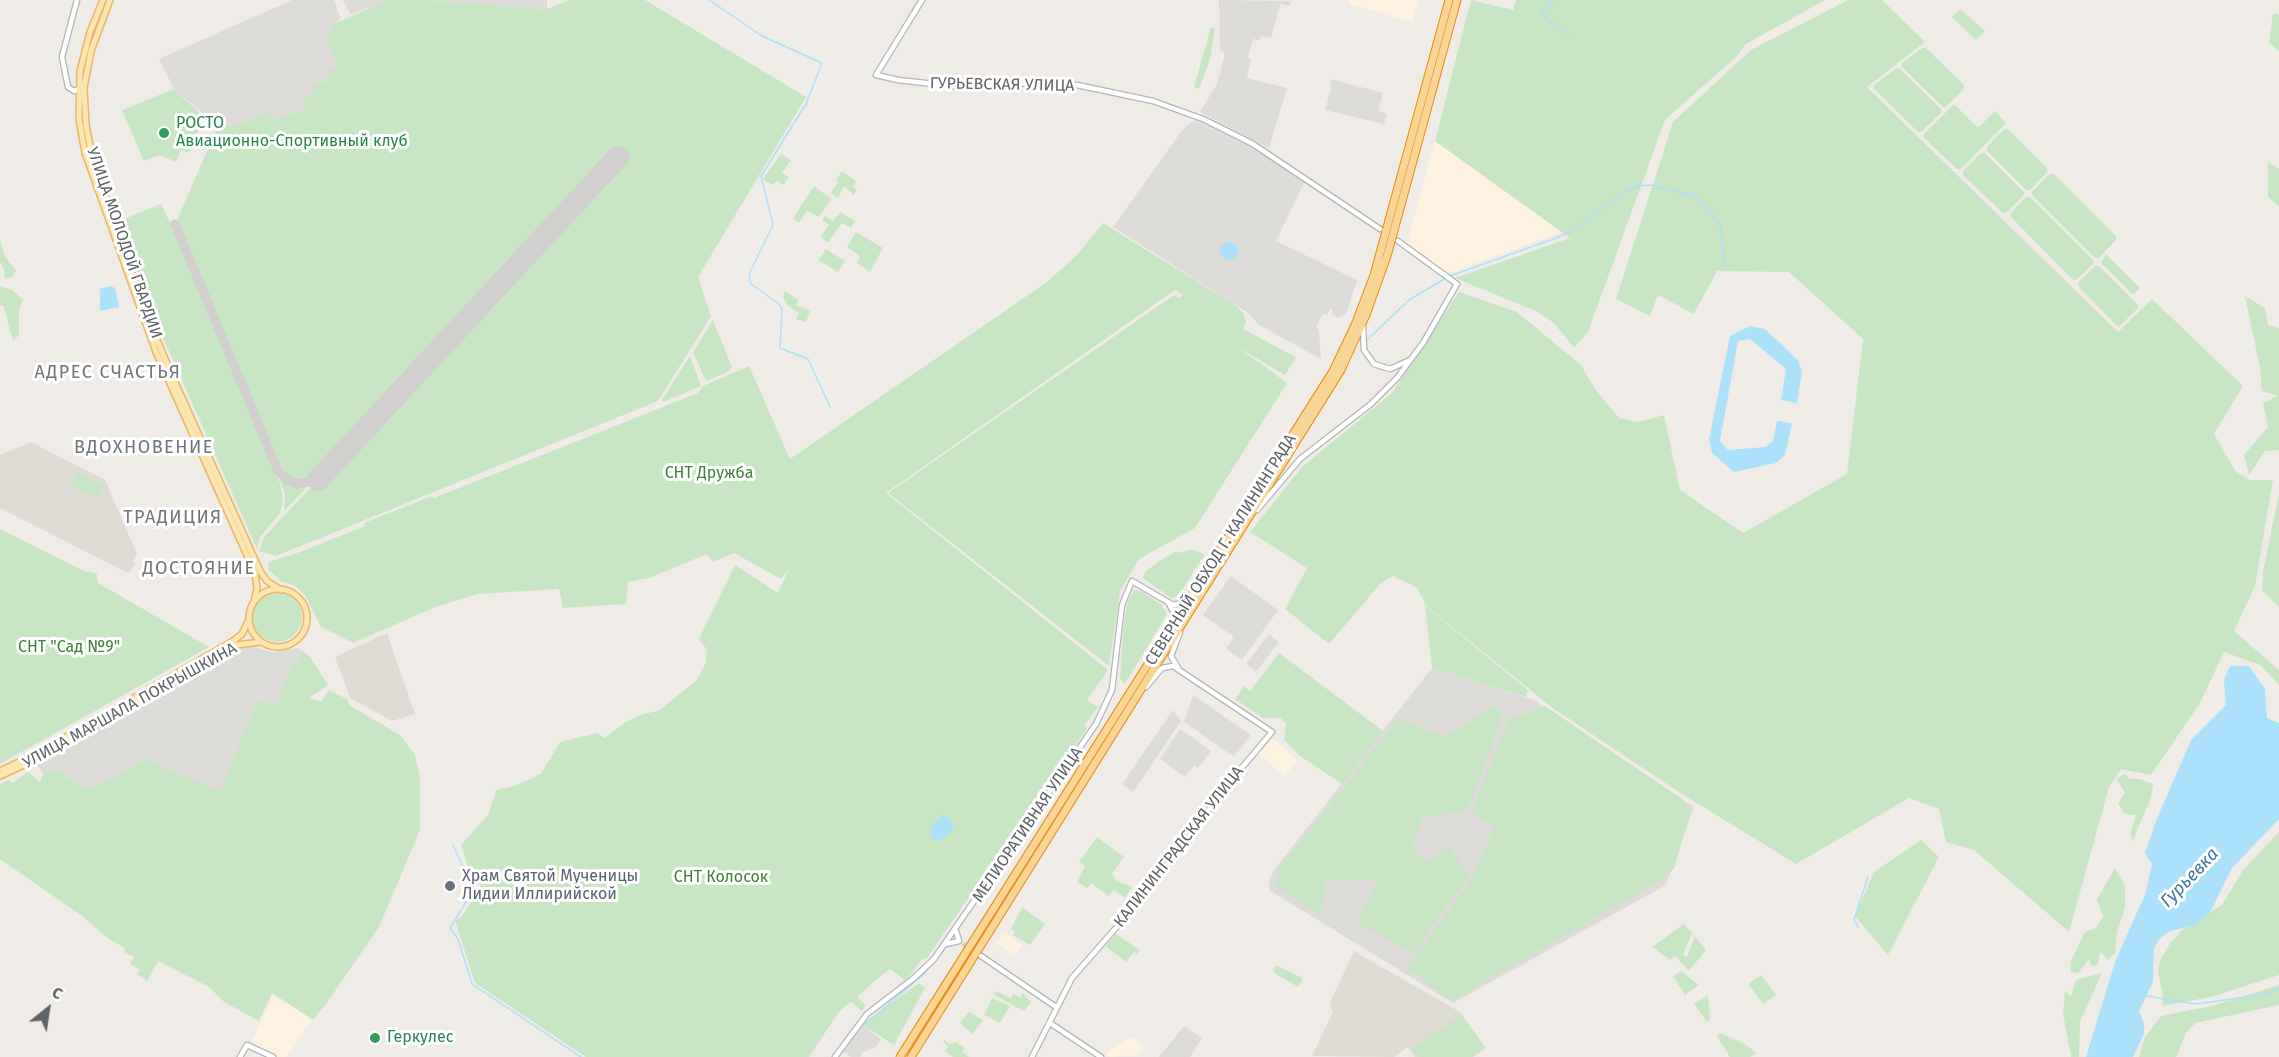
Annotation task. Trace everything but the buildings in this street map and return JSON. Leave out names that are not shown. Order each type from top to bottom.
[{"type":"highway","name":"СЕВЕРНЫЙ ОБХОД Г. КАЛИНИНГРАДА","points":[[900,1057],[1322,391],[1354,325],[1383,244],[1449,0]]},
{"type":"highway","name":"СЕВЕРНЫЙ ОБХОД Г. КАЛИНИНГРАДА","points":[[910,1057],[1330,389],[1363,322],[1387,256],[1457,0]]},
{"type":"main road","points":[[81,89],[83,55],[103,0]]},
{"type":"main road","points":[[81,89],[95,35],[110,0]]},
{"type":"main road","name":"УЛИЦА МОЛОДОЙ ГВАРДИИ","points":[[81,89],[92,156],[153,330],[260,571],[267,580],[281,590]]},
{"type":"main road","name":"УЛИЦА МОЛОДОЙ ГВАРДИИ","points":[[81,89],[82,141],[93,180],[156,352],[255,573],[258,585],[254,602]]},
{"type":"main road","points":[[281,590],[294,595],[302,602],[307,616],[305,627],[298,639],[289,645],[275,647],[261,642],[253,632],[249,619],[254,602],[268,591],[281,590]]},
{"type":"main road","name":"УЛИЦА МАРШАЛА ПОКРЫШКИНА","points":[[0,771],[38,753],[234,641],[243,631],[249,619]]},
{"type":"main road","name":"УЛИЦА МАРШАЛА ПОКРЫШКИНА","points":[[0,776],[34,761],[236,645],[246,641],[261,642]]},
{"type":"street","name":"УЛИЦА МОЛОДОЙ ГВАРДИИ","points":[[77,0],[62,57],[68,87],[71,91],[81,89]]},
{"type":"street","name":"ГУРЬЕВСКАЯ УЛИЦА","points":[[922,0],[876,75],[898,80],[961,87],[1055,83],[1153,101],[1203,119],[1253,144],[1380,229]]},
{"type":"street","points":[[1246,524],[1296,464],[1376,399],[1413,358],[1455,283],[1398,241]]},
{"type":"street","points":[[1363,322],[1364,350],[1374,364],[1390,369],[1413,358]]},
{"type":"street","points":[[1167,602],[1182,604],[1201,580]]},
{"type":"street","name":"МЕЛИОРАТИВНАЯ УЛИЦА","points":[[835,1057],[861,1020],[921,972],[944,945],[1103,713],[1114,678],[1122,605],[1127,591],[1140,586],[1167,602]]},
{"type":"street","points":[[1161,645],[1174,618],[1167,602]]},
{"type":"street","points":[[1180,669],[1171,656],[1183,623]]},
{"type":"street","points":[[1138,695],[1162,668],[1169,666],[1180,669]]},
{"type":"street","name":"КАЛИНИНГРАДСКАЯ УЛИЦА","points":[[1032,1057],[1072,978],[1136,905],[1234,777],[1272,732],[1180,669]]},
{"type":"street","points":[[957,928],[956,935],[961,943]]},
{"type":"street","points":[[951,936],[961,943]]},
{"type":"street","points":[[944,945],[952,941],[961,943]]},
{"type":"street","points":[[981,956],[1056,1007]]},
{"type":"street","points":[[1049,1002],[1062,995]]},
{"type":"street","points":[[1050,1023],[1101,1057]]},
{"type":"street","points":[[240,1057],[247,1045],[273,1057]]},
{"type":"shaded area","points":[[292,0],[334,0],[341,19],[334,24],[338,67],[306,108],[276,121],[270,111],[233,126],[218,126],[174,89],[159,59]]},
{"type":"shaded area","points":[[343,0],[388,0],[351,15]]},
{"type":"shaded area","points":[[428,0],[547,0],[547,9]]},
{"type":"shaded area","points":[[1219,0],[1291,1],[1290,6],[1280,4],[1271,38],[1261,36],[1260,40],[1253,39],[1248,58],[1251,59],[1247,78],[1287,88],[1269,148],[1200,112],[1217,84],[1225,53],[1220,51]]},
{"type":"shaded area","points":[[1350,0],[1418,0],[1412,22],[1349,4]]},
{"type":"shaded area","points":[[1331,79],[1383,93],[1378,111],[1387,114],[1384,124],[1325,110],[1332,86],[1330,85]]},
{"type":"shaded area","points":[[1195,120],[1268,156],[1305,181],[1276,241],[1357,280],[1346,314],[1338,318],[1331,314],[1333,310],[1330,309],[1327,315],[1323,314],[1316,326],[1319,330],[1321,359],[1259,325],[1248,313],[1113,227],[1183,129]]},
{"type":"shaded area","points":[[1435,141],[1562,232],[1448,273],[1407,243]]},
{"type":"shaded area","points":[[31,442],[105,480],[137,554],[133,561],[135,565],[128,573],[0,508],[0,455]]},
{"type":"shaded area","points":[[1231,576],[1278,610],[1242,660],[1226,649],[1234,637],[1203,615]]},
{"type":"shaded area","points":[[387,633],[415,714],[392,721],[350,698],[335,657]]},
{"type":"shaded area","points":[[1269,634],[1279,642],[1256,672],[1246,664]]},
{"type":"shaded area","points":[[246,645],[272,652],[297,648],[303,651],[299,662],[294,660],[275,706],[257,700],[220,793],[146,759],[91,790],[53,769],[43,774],[36,763]]},
{"type":"shaded area","points":[[1432,668],[1534,700],[1694,807],[1666,885],[1453,1003],[1269,890],[1270,878],[1275,869]]},
{"type":"shaded area","points":[[1193,695],[1251,735],[1234,757],[1184,722]]},
{"type":"shaded area","points":[[1173,710],[1181,721],[1133,792],[1122,784]]},
{"type":"shaded area","points":[[1180,729],[1211,751],[1198,768],[1194,765],[1185,777],[1160,759]]},
{"type":"shaded area","points":[[1272,738],[1297,760],[1285,776],[1259,755]]},
{"type":"shaded area","points":[[1004,933],[1022,945],[1014,955],[996,943]]},
{"type":"shaded area","points":[[1354,951],[1460,1012],[1486,1048],[1473,1057],[1415,1057],[1408,1047],[1394,1057],[1312,1056],[1333,1012],[1330,1003]]},
{"type":"shaded area","points":[[273,996],[313,1018],[287,1057],[278,1057],[251,1044]]},
{"type":"shaded area","points":[[862,1024],[881,1039],[875,1048],[863,1052],[860,1057],[851,1057],[842,1050]]},
{"type":"shaded area","points":[[1184,1026],[1202,1038],[1190,1057],[1159,1057]]},
{"type":"shaded area","points":[[1132,1037],[1143,1047],[1137,1055],[1110,1057],[1106,1054],[1114,1047]]},
{"type":"green space","points":[[388,0],[428,0],[547,9],[569,0],[645,0],[806,97],[698,277],[711,316],[658,401],[276,556],[259,551],[264,537],[621,158],[616,154],[318,475],[302,483],[286,477],[280,469],[177,220],[218,126],[233,126],[270,111],[276,120],[306,108],[303,100],[315,94],[312,86],[329,80],[326,72],[338,67],[327,40],[334,24]]},
{"type":"green space","points":[[1471,0],[1513,10],[1516,0],[1825,0],[1746,44],[1737,56],[1665,120],[1588,332],[1574,348],[1554,323],[1536,311],[1455,278],[1570,238],[1435,141]]},
{"type":"green space","points":[[1848,0],[1882,0],[1925,42],[1867,87],[2118,332],[2152,299],[2243,386],[2214,434],[2236,472],[2250,480],[2273,480],[2255,586],[2234,631],[2279,670],[2279,685],[2260,665],[2224,652],[2200,703],[2151,775],[2121,769],[2109,787],[2069,932],[1974,850],[1946,842],[1939,809],[1909,798],[1796,864],[1679,792],[1554,709],[1427,607],[1417,588],[1393,576],[1381,583],[1329,644],[1285,609],[1307,568],[1250,532],[1302,467],[1392,393],[1459,292],[1517,312],[1581,365],[1595,389],[1619,418],[1638,422],[1664,415],[1680,490],[1743,533],[1847,474],[1863,339],[1789,272],[1717,271],[1694,314],[1658,295],[1650,316],[1616,299],[1673,122],[1751,50]]},
{"type":"green space","points":[[1960,9],[1985,31],[1976,40],[1952,17]]},
{"type":"green space","points":[[2273,13],[2279,15],[2279,51],[2269,43]]},
{"type":"green space","points":[[1211,27],[1215,28],[1210,60],[1199,89],[1194,87]]},
{"type":"green space","points":[[1922,48],[1926,48],[1964,85],[1964,89],[1946,107],[1943,107],[1902,67],[1902,63]]},
{"type":"green space","points":[[1895,69],[1900,69],[1941,109],[1941,113],[1921,132],[1918,132],[1874,89],[1874,85]]},
{"type":"green space","name":"РОСТО Авиационно-Спортивный клуб","points":[[174,89],[204,117],[189,153],[181,150],[176,162],[160,155],[144,161],[122,110]]},
{"type":"green space","points":[[1954,104],[1978,128],[1995,111],[2006,123],[1961,169],[1957,169],[1924,138],[1924,134]]},
{"type":"green space","points":[[2004,129],[2008,129],[2047,168],[2047,172],[2030,190],[2026,190],[1987,151],[1987,147]]},
{"type":"green space","points":[[1981,153],[1985,153],[2024,192],[2024,195],[2006,213],[2003,213],[1963,175],[1963,171]]},
{"type":"green space","points":[[781,154],[791,160],[782,173],[789,177],[784,185],[777,181],[772,185],[763,179]]},
{"type":"green space","points":[[2268,162],[2279,169],[2279,206],[2268,197]]},
{"type":"green space","points":[[842,171],[856,181],[853,187],[857,189],[854,195],[844,186],[838,198],[831,193]]},
{"type":"green space","points":[[2049,174],[2054,174],[2116,236],[2116,240],[2099,258],[2095,258],[2032,195],[2032,192]]},
{"type":"green space","points":[[814,186],[831,199],[819,217],[807,211],[799,223],[793,218]]},
{"type":"green space","points":[[2026,197],[2030,197],[2093,260],[2093,264],[2076,280],[2073,280],[2011,217],[2011,213]]},
{"type":"green space","points":[[161,204],[192,269],[280,483],[283,500],[280,513],[260,537],[257,549],[144,295],[119,221]]},
{"type":"green space","points":[[840,212],[855,221],[851,228],[842,223],[828,243],[820,237],[829,225],[822,220],[825,216],[833,221]]},
{"type":"green space","points":[[1103,223],[1235,305],[1244,314],[1246,322],[1243,329],[1296,357],[1285,375],[1239,348],[1287,383],[1195,528],[1139,559],[1120,591],[1109,666],[888,493],[1174,295],[1179,298],[1183,295],[1175,290],[886,493],[1108,670],[1087,700],[1098,707],[1084,726],[1087,729],[1070,754],[1064,751],[1066,756],[927,958],[922,959],[906,981],[890,969],[877,979],[857,997],[866,1005],[862,1011],[852,1002],[848,1004],[838,1013],[809,1057],[586,1057],[475,983],[455,920],[461,918],[481,883],[470,872],[461,845],[488,815],[496,790],[514,786],[541,774],[560,742],[597,733],[605,738],[624,723],[643,714],[658,711],[697,680],[706,662],[707,650],[699,639],[735,565],[778,593],[789,569],[781,579],[734,553],[713,562],[707,554],[649,578],[628,582],[626,604],[563,608],[559,589],[477,594],[433,608],[353,643],[321,627],[305,595],[294,585],[282,582],[268,569],[269,562],[300,552],[365,526],[364,523],[432,496],[434,498],[698,393],[703,386],[749,366],[790,459],[1047,282],[1077,255]]},
{"type":"green space","points":[[856,232],[883,248],[870,272],[857,263],[860,256],[847,247]]},
{"type":"green space","points":[[0,239],[4,255],[16,271],[12,277],[5,279],[4,268],[0,263]]},
{"type":"green space","points":[[826,249],[845,261],[838,272],[818,260]]},
{"type":"green space","points":[[2106,254],[2140,288],[2133,295],[2101,263]]},
{"type":"green space","points":[[2095,266],[2099,266],[2138,305],[2138,308],[2120,326],[2117,326],[2078,286],[2078,283]]},
{"type":"green space","points":[[0,286],[12,290],[23,300],[19,310],[19,335],[13,341],[3,305],[0,305]]},
{"type":"green space","points":[[785,291],[798,300],[796,305],[810,311],[806,322],[796,319],[799,313],[788,306],[783,297]]},
{"type":"green space","points":[[2245,296],[2265,308],[2268,325],[2279,328],[2279,450],[2265,451],[2249,475],[2244,455],[2268,427],[2263,403],[2278,396],[2262,391],[2260,368]]},
{"type":"green space","points":[[713,320],[732,367],[728,372],[706,381],[693,352]]},
{"type":"green space","points":[[690,356],[701,386],[663,402],[662,400]]},
{"type":"green space","points":[[78,473],[104,487],[98,499],[71,486]]},
{"type":"green space","points":[[279,476],[292,485],[308,486],[284,511],[285,495]]},
{"type":"green space","points":[[2279,493],[2279,607],[2262,590],[2263,572]]},
{"type":"green space","name":"СНТ \"Сад №9\"","points":[[0,529],[84,571],[97,574],[98,583],[209,647],[0,764]]},
{"type":"green space","points":[[1191,549],[1205,554],[1178,596],[1171,598],[1143,578],[1145,572],[1159,561],[1177,551],[1180,553]]},
{"type":"green space","points":[[1134,590],[1141,591],[1162,605],[1167,614],[1125,684],[1120,679],[1123,634],[1127,604]]},
{"type":"green space","points":[[277,592],[295,599],[302,617],[295,635],[277,642],[259,635],[252,617],[259,599]]},
{"type":"green space","points":[[1425,606],[1528,690],[1526,697],[1432,668]]},
{"type":"green space","points":[[303,651],[310,657],[328,685],[309,698],[321,702],[329,690],[347,699],[349,705],[400,735],[415,755],[420,777],[420,830],[379,927],[313,1020],[272,993],[259,1021],[224,1002],[209,987],[158,961],[147,981],[137,974],[140,969],[130,964],[134,957],[124,952],[125,948],[110,940],[82,916],[0,859],[0,784],[9,780],[12,783],[28,772],[40,782],[43,774],[53,769],[91,790],[146,759],[220,792],[257,700],[275,706],[294,660],[299,662]]},
{"type":"green space","points":[[1279,653],[1383,731],[1342,784],[1300,756],[1284,740],[1286,723],[1280,718],[1263,718],[1235,699],[1244,686],[1250,691]]},
{"type":"green space","points":[[1495,706],[1503,714],[1468,810],[1421,819],[1412,849],[1427,863],[1449,846],[1469,876],[1413,952],[1356,922],[1380,879],[1327,880],[1320,916],[1275,885],[1281,866],[1399,718],[1444,737]]},
{"type":"green space","points":[[1545,706],[1683,800],[1691,810],[1674,869],[1653,884],[1452,1001],[1407,968],[1473,877],[1494,827],[1472,812],[1508,720]]},
{"type":"green space","points":[[2125,774],[2130,779],[2140,779],[2153,784],[2151,798],[2132,842],[2131,831],[2136,815],[2125,814],[2118,803],[2125,793],[2117,779]]},
{"type":"green space","points":[[2279,832],[2279,975],[2211,997],[2162,1006],[2163,995],[2158,971],[2160,961],[2169,945],[2182,930],[2222,905],[2243,870]]},
{"type":"green space","points":[[1097,837],[1124,857],[1112,874],[1117,881],[1132,887],[1125,898],[1114,890],[1108,896],[1091,883],[1087,888],[1077,882],[1085,866],[1079,862]]},
{"type":"green space","points":[[1921,840],[1939,857],[1888,955],[1855,916],[1874,872]]},
{"type":"green space","points":[[2115,868],[2125,886],[2125,908],[2117,932],[2115,953],[2108,960],[2100,951],[2098,965],[2091,966],[2089,959],[2078,973],[2070,972],[2071,961],[2085,932],[2096,928],[2103,916],[2097,899]]},
{"type":"green space","points":[[1022,907],[1045,924],[1030,945],[1013,935],[1015,932],[1011,929]]},
{"type":"green space","points":[[1684,924],[1692,933],[1683,955],[1687,957],[1695,936],[1706,950],[1689,971],[1675,956],[1670,960],[1652,947]]},
{"type":"green space","points":[[1116,934],[1140,950],[1137,954],[1134,952],[1126,962],[1106,946]]},
{"type":"green space","points":[[1275,965],[1303,978],[1298,987],[1276,974],[1273,970]]},
{"type":"green space","points":[[1681,971],[1699,985],[1685,995],[1673,976]]},
{"type":"green space","points":[[2102,973],[2080,1022],[2079,1057],[2071,1057],[2063,1013],[2065,990],[2071,997],[2076,980]]},
{"type":"green space","points":[[1761,975],[1776,995],[1763,1004],[1748,984]]},
{"type":"green space","points":[[919,983],[925,988],[894,1045],[862,1024]]},
{"type":"green space","points":[[2279,985],[2279,1005],[2195,1023],[2186,1033],[2176,1057],[2139,1057],[2145,1037],[2161,1016],[2212,1006]]},
{"type":"green space","points":[[996,991],[1011,998],[1014,994],[1020,998],[1023,993],[1031,1002],[1024,1011],[994,995]]},
{"type":"green space","points":[[1708,995],[1710,1019],[1707,1022],[1694,1004]]},
{"type":"green space","points":[[992,998],[1010,1006],[1000,1023],[985,1015],[983,1017]]},
{"type":"green space","points":[[969,1012],[983,1020],[973,1034],[960,1023]]},
{"type":"green space","points":[[1462,1015],[1485,1048],[1472,1057],[1418,1057],[1412,1049]]},
{"type":"green space","points":[[1720,1033],[1743,1043],[1757,1053],[1750,1057],[1730,1057],[1716,1035]]},
{"type":"green space","points":[[944,1040],[949,1043],[948,1045],[956,1042],[965,1048],[962,1052],[969,1057],[953,1057],[945,1051],[948,1046],[943,1042]]},
{"type":"water","points":[[1229,242],[1235,245],[1238,251],[1235,257],[1229,260],[1223,257],[1220,251],[1223,245]]},
{"type":"water","points":[[110,286],[115,288],[119,307],[100,311],[100,289]]},
{"type":"water","points":[[1750,326],[1765,329],[1798,360],[1802,371],[1797,403],[1781,400],[1786,369],[1750,339],[1738,341],[1720,441],[1728,450],[1765,447],[1773,441],[1777,421],[1792,423],[1785,455],[1776,463],[1734,472],[1712,453],[1709,439],[1730,336]]},
{"type":"water","name":"Гурьевка","points":[[2230,666],[2249,666],[2265,689],[2267,718],[2279,723],[2279,819],[2232,868],[2210,913],[2195,925],[2170,931],[2160,938],[2154,948],[2153,982],[2139,1011],[2144,1024],[2144,1034],[2133,1057],[2086,1057],[2115,962],[2146,892],[2152,864],[2145,853],[2156,821],[2191,740],[2226,705],[2224,680]]},
{"type":"water","points":[[943,814],[951,820],[953,829],[943,839],[935,841],[930,835],[932,826]]},
{"type":"waterway","points":[[709,0],[762,36],[822,63],[806,104],[761,176],[773,225],[749,274],[751,284],[779,304],[782,309],[780,348],[808,359],[830,407]]},
{"type":"waterway","points":[[1554,0],[1541,14],[1569,35]]},
{"type":"waterway","points":[[1450,276],[1570,232],[1624,192],[1639,186],[1650,185],[1695,196],[1720,224],[1725,267]]},
{"type":"waterway","points":[[1368,339],[1409,300],[1446,278]]},
{"type":"waterway","points":[[453,845],[467,876],[477,884],[450,928],[458,939],[472,984],[581,1057]]},
{"type":"waterway","points":[[1858,927],[1854,920],[1868,877]]},
{"type":"waterway","points":[[865,1024],[923,975],[944,950]]},
{"type":"waterway","points":[[2147,996],[2196,1004],[2268,994],[2279,988]]},
{"type":"taxiway","points":[[175,224],[278,471],[287,480],[298,484],[318,480]]},
{"type":"runway","points":[[318,480],[618,157]]},
{"type":"tunnel","points":[[963,944],[978,954]]},
{"type":"place","name":"РОСТО Авиационно-Спортивный клуб","points":[[164,133]]},
{"type":"place","name":"Храм Святой Мученицы Лидии Иллирийской","points":[[450,886]]},
{"type":"place","name":"Геркулес","points":[[375,1038]]},
{"type":"district","name":"АДРЕС СЧАСТЬЯ","points":[[108,373]]},
{"type":"district","name":"ВДОХНОВЕНИЕ","points":[[144,448]]},
{"type":"district","name":"ТРАДИЦИЯ","points":[[173,518]]},
{"type":"district","name":"ДОСТОЯНИЕ","points":[[199,569]]},
{"type":"park label","name":"СНТ Дружба","points":[[709,474]]},
{"type":"park label","name":"СНТ Колосок","points":[[721,878]]}]
